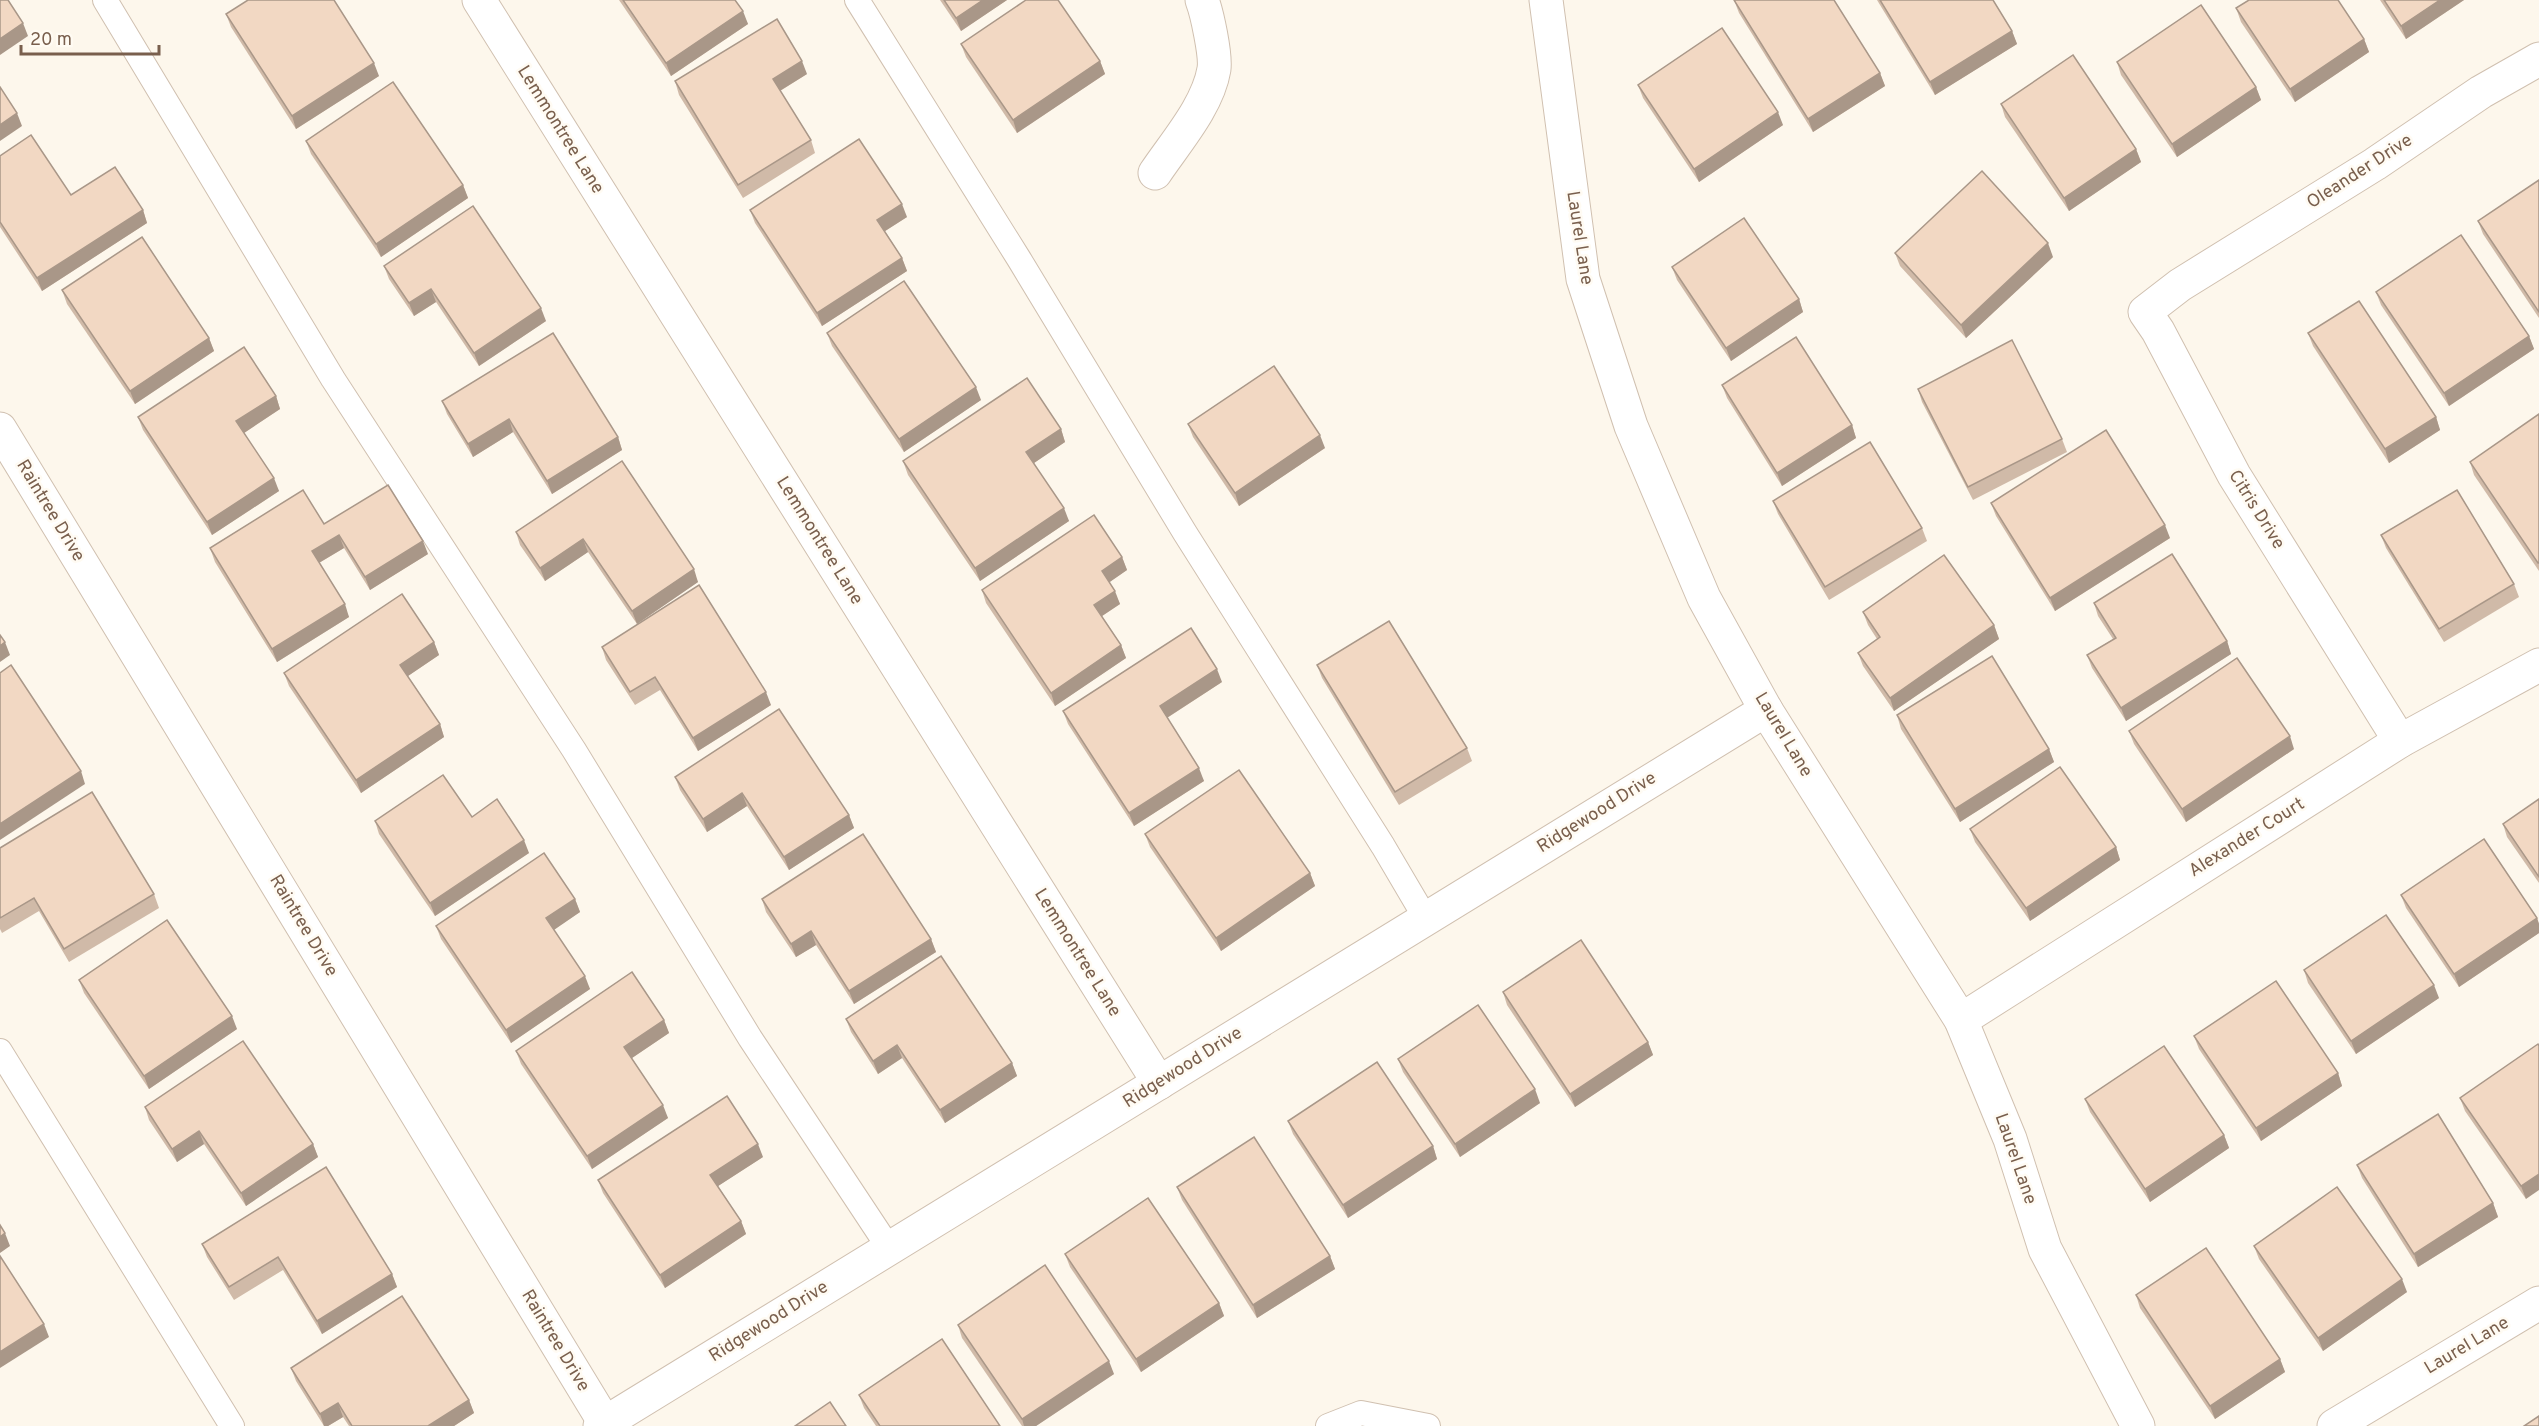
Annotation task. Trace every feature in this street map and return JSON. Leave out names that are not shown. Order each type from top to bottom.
[{"type":"street","name":"Lemmontree Lane","points":[[479,0],[1159,1083]]},
{"type":"street","points":[[1155,173],[1200,106],[1214,68],[1207,12],[1202,0]]},
{"type":"street","name":"Laurel Lane","points":[[1546,0],[1584,279],[1635,437],[1704,598],[1766,710],[1961,1020],[2010,1139],[2045,1249],[2138,1426]]},
{"type":"street","name":"Oleander Drive","points":[[2180,285],[2375,164],[2481,93],[2539,59]]},
{"type":"street","name":"Citris Drive","points":[[2180,285],[2145,312],[2158,331],[2234,475],[2400,741]]},
{"type":"street","name":"Raintree Drive","points":[[0,429],[602,1424]]},
{"type":"street","name":"Alexander Court","points":[[1961,1020],[2400,741],[2539,665]]},
{"type":"street","name":"Ridgewood Drive","points":[[602,1424],[1766,710]]},
{"type":"street","name":"Laurel Lane","points":[[2334,1426],[2539,1303]]},
{"type":"lane","points":[[105,0],[333,379],[574,750],[750,1038],[889,1248]]},
{"type":"lane","points":[[857,0],[1019,259],[1191,543],[1377,836],[1426,919]]},
{"type":"lane","points":[[0,1051],[232,1426]]},
{"type":"lane","points":[[1328,1426],[1361,1413],[1428,1426]]},
{"type":"building","points":[[0,0],[8,0],[23,23],[0,39]]},
{"type":"building","points":[[248,0],[334,0],[374,63],[292,116],[226,14]]},
{"type":"building","points":[[623,0],[735,0],[743,11],[666,63]]},
{"type":"building","points":[[944,0],[983,0],[956,18]]},
{"type":"building","points":[[1026,0],[1058,0],[1100,61],[1013,120],[961,44]]},
{"type":"building","points":[[1734,0],[1834,0],[1880,73],[1808,119]]},
{"type":"building","points":[[1880,0],[1993,0],[2012,31],[1930,82]]},
{"type":"building","points":[[2249,0],[2338,0],[2364,39],[2290,89],[2236,8]]},
{"type":"building","points":[[2384,0],[2440,0],[2401,26]]},
{"type":"building","points":[[2201,5],[2256,87],[2172,144],[2117,62]]},
{"type":"building","points":[[777,19],[802,61],[773,79],[811,140],[738,185],[675,81]]},
{"type":"building","points":[[1722,28],[1778,112],[1694,169],[1638,85]]},
{"type":"building","points":[[2073,55],[2136,149],[2064,198],[2001,104]]},
{"type":"building","points":[[393,82],[463,185],[376,244],[306,141]]},
{"type":"building","points":[[0,87],[17,113],[0,125]]},
{"type":"building","points":[[31,135],[71,195],[115,167],[143,210],[37,278],[0,222],[0,156]]},
{"type":"building","points":[[859,139],[902,204],[877,220],[902,258],[817,313],[750,210]]},
{"type":"building","points":[[1982,171],[2048,243],[1961,325],[1895,253]]},
{"type":"building","points":[[2539,180],[2539,312],[2478,221]]},
{"type":"building","points":[[473,206],[541,308],[474,353],[431,289],[409,303],[384,266]]},
{"type":"building","points":[[1744,218],[1799,299],[1726,348],[1672,267]]},
{"type":"building","points":[[2461,235],[2529,336],[2444,393],[2376,292]]},
{"type":"building","points":[[142,237],[209,338],[130,391],[62,290]]},
{"type":"building","points":[[904,281],[976,387],[899,439],[827,333]]},
{"type":"building","points":[[2359,301],[2436,417],[2385,449],[2308,333]]},
{"type":"building","points":[[553,333],[618,437],[547,481],[509,419],[468,444],[442,401]]},
{"type":"building","points":[[1796,337],[1852,425],[1777,473],[1722,385]]},
{"type":"building","points":[[2012,340],[2062,439],[1968,487],[1918,389]]},
{"type":"building","points":[[244,347],[276,396],[236,421],[274,478],[207,522],[138,417]]},
{"type":"building","points":[[1274,366],[1320,435],[1235,493],[1188,424]]},
{"type":"building","points":[[1027,378],[1061,429],[1026,452],[1064,508],[975,568],[903,461]]},
{"type":"building","points":[[2539,414],[2539,563],[2538,563],[2470,462]]},
{"type":"building","points":[[2106,430],[2165,525],[2050,598],[1991,503]]},
{"type":"building","points":[[1870,442],[1922,528],[1825,587],[1773,501]]},
{"type":"building","points":[[622,461],[694,569],[632,611],[583,539],[540,568],[516,532]]},
{"type":"building","points":[[388,485],[423,541],[365,577],[339,535],[312,551],[345,604],[272,649],[210,548],[303,490],[324,524]]},
{"type":"building","points":[[2457,490],[2514,584],[2439,629],[2381,535]]},
{"type":"building","points":[[1094,515],[1122,557],[1102,571],[1115,591],[1094,605],[1121,645],[1051,693],[982,590]]},
{"type":"building","points":[[2172,554],[2227,641],[2121,708],[2087,655],[2116,638],[2094,603]]},
{"type":"building","points":[[1944,555],[1994,625],[1890,698],[1858,653],[1880,637],[1863,612]]},
{"type":"building","points":[[699,585],[766,692],[693,738],[655,677],[630,692],[602,647]]},
{"type":"building","points":[[402,594],[434,642],[400,665],[440,724],[356,780],[284,673]]},
{"type":"building","points":[[1389,621],[1467,748],[1395,792],[1317,665]]},
{"type":"building","points":[[1191,628],[1217,669],[1160,706],[1199,768],[1129,813],[1063,711]]},
{"type":"building","points":[[0,635],[5,642],[0,646]]},
{"type":"building","points":[[1992,656],[2049,749],[1955,809],[1897,715]]},
{"type":"building","points":[[2237,658],[2290,736],[2182,809],[2129,731]]},
{"type":"building","points":[[11,665],[81,771],[0,824],[0,673]]},
{"type":"building","points":[[779,709],[849,815],[784,857],[742,793],[703,819],[675,777]]},
{"type":"building","points":[[2060,767],[2116,847],[2026,908],[1970,829]]},
{"type":"building","points":[[1239,770],[1310,873],[1216,938],[1145,834]]},
{"type":"building","points":[[443,775],[472,817],[497,799],[524,840],[430,903],[375,821]]},
{"type":"building","points":[[92,792],[154,894],[64,949],[34,898],[0,918],[0,848]]},
{"type":"building","points":[[2539,799],[2539,877],[2503,824]]},
{"type":"building","points":[[863,834],[931,939],[849,991],[811,931],[791,944],[762,899]]},
{"type":"building","points":[[2484,839],[2537,918],[2454,974],[2401,895]]},
{"type":"building","points":[[544,853],[575,899],[546,918],[585,976],[506,1030],[436,926]]},
{"type":"building","points":[[2386,915],[2434,985],[2351,1041],[2304,970]]},
{"type":"building","points":[[167,920],[232,1016],[144,1076],[79,980]]},
{"type":"building","points":[[1581,940],[1648,1042],[1570,1094],[1503,992]]},
{"type":"building","points":[[941,956],[1012,1063],[940,1110],[897,1045],[873,1061],[846,1019]]},
{"type":"building","points":[[632,972],[664,1020],[624,1047],[663,1105],[587,1156],[516,1051]]},
{"type":"building","points":[[2276,981],[2338,1073],[2256,1128],[2194,1036]]},
{"type":"building","points":[[1478,1005],[1535,1089],[1455,1144],[1398,1059]]},
{"type":"building","points":[[243,1041],[313,1144],[241,1193],[199,1131],[172,1149],[145,1107]]},
{"type":"building","points":[[2538,1044],[2539,1174],[2521,1186],[2460,1098]]},
{"type":"building","points":[[2164,1046],[2224,1135],[2145,1189],[2085,1099]]},
{"type":"building","points":[[1377,1062],[1433,1146],[1343,1205],[1288,1121]]},
{"type":"building","points":[[727,1096],[758,1144],[710,1175],[741,1221],[660,1275],[598,1180]]},
{"type":"building","points":[[2438,1114],[2493,1203],[2414,1254],[2357,1165]]},
{"type":"building","points":[[1254,1137],[1330,1256],[1253,1305],[1177,1187]]},
{"type":"building","points":[[326,1167],[392,1274],[317,1321],[278,1257],[229,1287],[202,1244]]},
{"type":"building","points":[[2337,1187],[2402,1279],[2318,1338],[2254,1246]]},
{"type":"building","points":[[1148,1198],[1219,1303],[1136,1359],[1065,1254]]},
{"type":"building","points":[[0,1225],[5,1233],[0,1237]]},
{"type":"building","points":[[2206,1248],[2280,1359],[2210,1406],[2136,1295]]},
{"type":"building","points":[[0,1256],[44,1324],[0,1352]]},
{"type":"building","points":[[1045,1265],[1109,1361],[1022,1419],[958,1325]]},
{"type":"building","points":[[402,1296],[469,1400],[428,1426],[352,1426],[338,1403],[320,1414],[291,1368]]},
{"type":"building","points":[[942,1339],[1000,1426],[880,1426],[859,1395]]},
{"type":"building","points":[[830,1402],[846,1426],[795,1426]]},
{"type":"building","points":[[2539,1416],[2539,1426],[2524,1426]]}]
